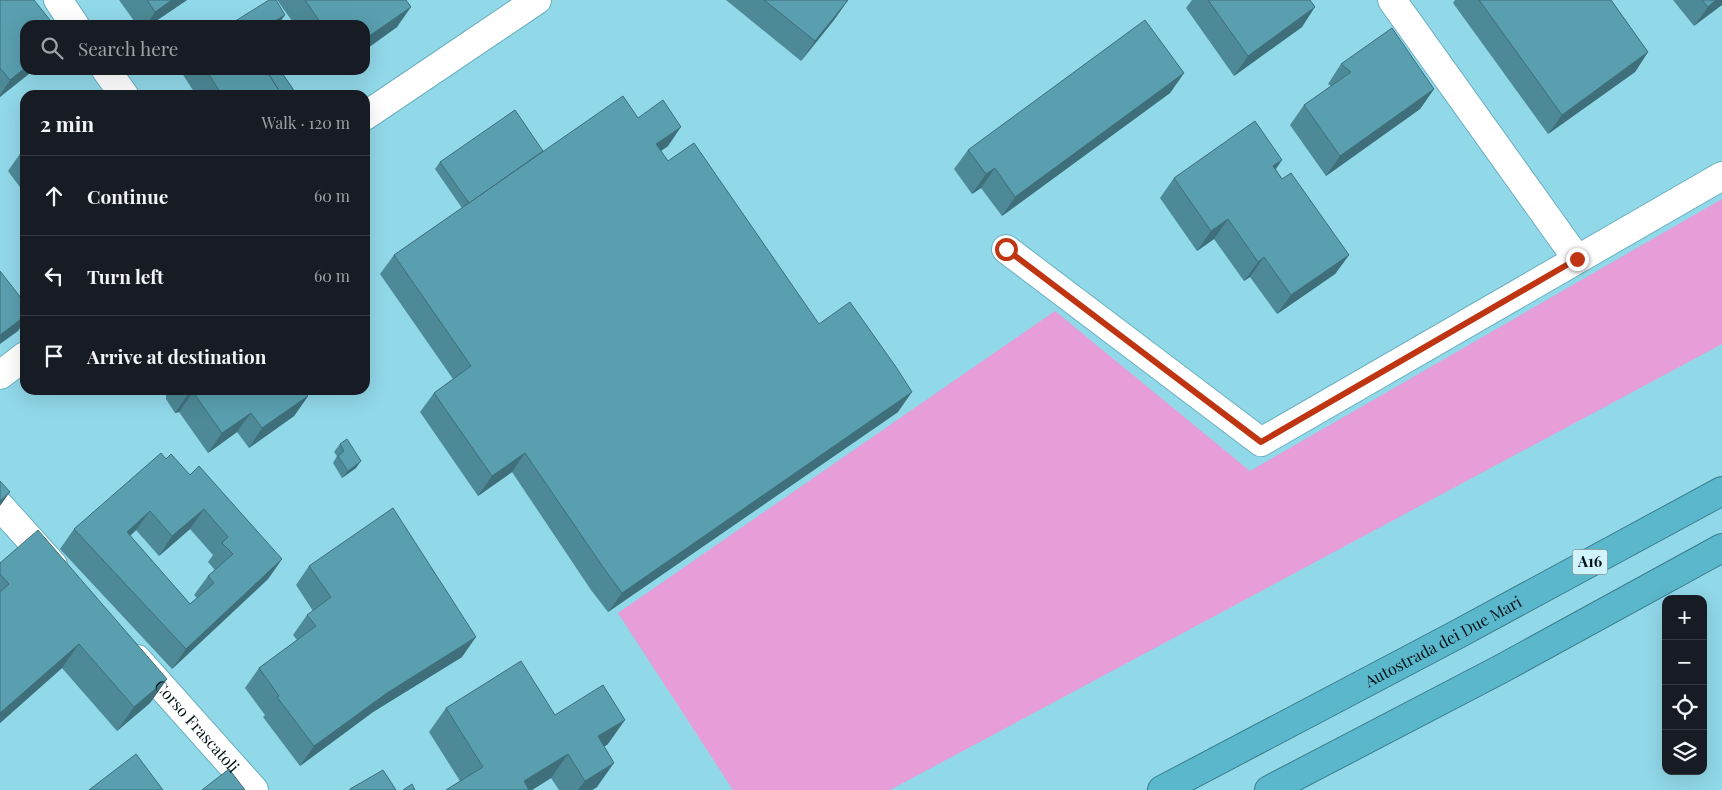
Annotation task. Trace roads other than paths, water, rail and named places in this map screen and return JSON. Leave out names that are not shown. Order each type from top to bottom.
[{"type":"highway","name":"Autostrada dei Due Mari","points":[[1162,790],[1458,634],[1722,491]]},
{"type":"highway","points":[[1269,790],[1501,668],[1722,548]]},
{"type":"street","points":[[58,0],[72,20]]},
{"type":"street","points":[[370,113],[537,0]]},
{"type":"street","points":[[1392,0],[1577,259]]},
{"type":"street","points":[[110,75],[120,90]]},
{"type":"street","points":[[1006,249],[1261,442],[1722,176]]},
{"type":"street","points":[[0,375],[20,360]]},
{"type":"street","points":[[0,506],[72,586]]},
{"type":"street","name":"Corso Frascatoli","points":[[124,644],[254,790]]}]
